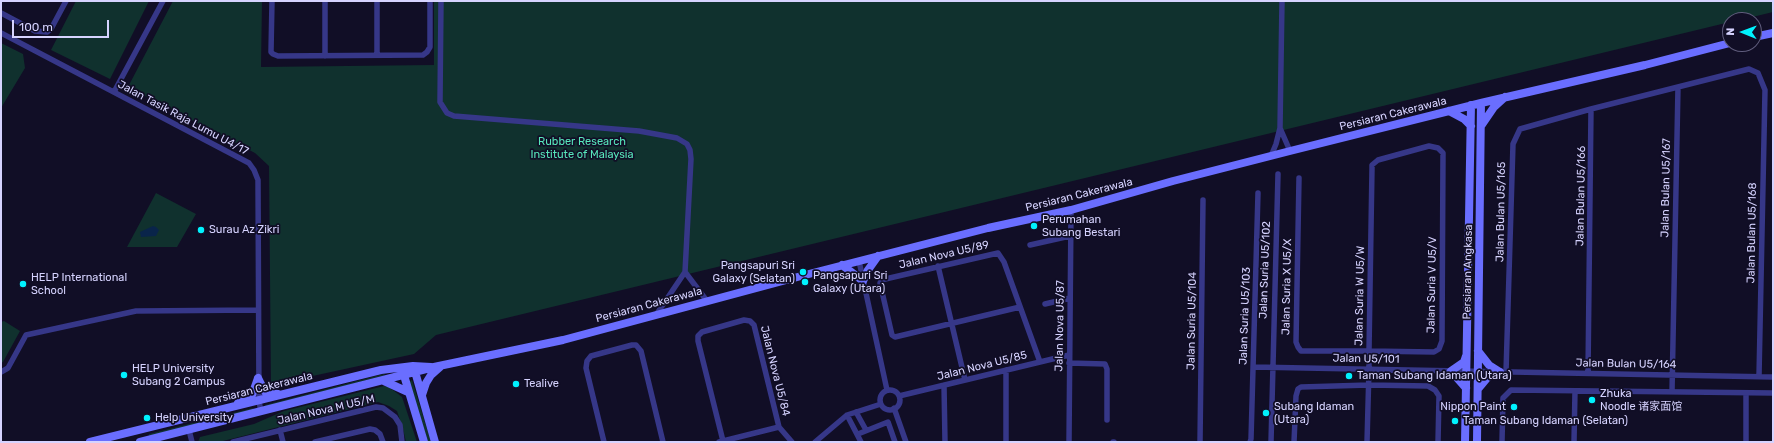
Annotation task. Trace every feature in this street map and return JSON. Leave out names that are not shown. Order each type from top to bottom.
[{"type":"street","points":[[1,13],[35,31],[47,32],[51,29],[66,1]]},
{"type":"street","points":[[114,92],[163,1]]},
{"type":"street","points":[[272,1],[271,49],[273,54],[278,56],[423,55],[428,52],[430,47],[430,1]]},
{"type":"street","points":[[325,1],[325,56]]},
{"type":"street","points":[[377,1],[377,56]]},
{"type":"street","points":[[441,1],[440,102],[447,113],[454,116],[639,131],[677,138],[687,144],[690,150],[691,159],[685,272],[656,315]]},
{"type":"street","points":[[1271,156],[1280,128],[1282,1]]},
{"type":"street","points":[[1762,35],[1773,32]]},
{"type":"street","name":"Jalan Tasik Raja Lumu U4/17","points":[[1,33],[249,163],[254,170],[258,180],[258,378],[261,412]]},
{"type":"street","name":"Persiaran Cakerawala","points":[[90,442],[381,370],[402,367],[414,370],[438,367],[554,342],[842,265],[988,228],[1070,210],[1290,151],[1471,105],[1722,45]]},
{"type":"street","name":"Jalan Bulan U5/168","points":[[1678,87],[1748,69],[1758,73],[1765,90],[1759,376]]},
{"type":"street","points":[[1591,109],[1678,87]]},
{"type":"street","name":"Jalan Bulan U5/167","points":[[1672,392],[1678,87]]},
{"type":"street","points":[[1481,126],[1494,107],[1506,97]]},
{"type":"street","name":"Persiaran Angkasa","points":[[1477,442],[1481,103]]},
{"type":"street","name":"Persiaran Angkasa","points":[[1465,442],[1471,105]]},
{"type":"street","name":"Jalan Bulan U5/165","points":[[1503,372],[1513,144],[1520,129],[1591,109]]},
{"type":"street","name":"Jalan Bulan U5/166","points":[[1588,373],[1591,109]]},
{"type":"street","points":[[1449,111],[1464,119],[1471,126]]},
{"type":"street","points":[[1280,128],[1290,151]]},
{"type":"street","name":"Jalan Suria V U5/V","points":[[1301,351],[1434,352],[1441,346],[1443,153],[1438,148],[1430,146],[1374,162],[1372,168],[1371,222]]},
{"type":"street","name":"Jalan Suria U5/102","points":[[1271,442],[1278,174]]},
{"type":"street","name":"Jalan Suria X U5/X","points":[[1299,178],[1296,342],[1301,351]]},
{"type":"street","name":"Jalan Suria U5/103","points":[[1250,440],[1258,193]]},
{"type":"street","name":"Jalan Suria U5/104","points":[[1200,442],[1203,200]]},
{"type":"street","name":"Jalan Nova U5/87","points":[[1069,442],[1070,210]]},
{"type":"street","name":"Jalan Suria W U5/W","points":[[1367,442],[1371,222]]},
{"type":"street","points":[[1030,245],[1070,236]]},
{"type":"street","name":"Jalan Nova U5/89","points":[[1020,307],[895,337],[892,335],[880,286],[881,280],[998,253],[1004,262],[1040,362]]},
{"type":"street","points":[[863,281],[868,270],[878,256]]},
{"type":"street","points":[[859,261],[887,390]]},
{"type":"street","points":[[842,265],[863,281]]},
{"type":"street","points":[[938,266],[953,323],[965,380]]},
{"type":"street","points":[[685,272],[707,301]]},
{"type":"street","points":[[1045,304],[1070,298]]},
{"type":"street","points":[[1,372],[8,368],[26,335],[136,311],[258,310]]},
{"type":"street","name":"Jalan Nova U5/84","points":[[721,442],[698,336],[702,332],[744,320],[750,321],[754,325],[779,427],[792,442]]},
{"type":"street","points":[[604,442],[586,368],[587,361],[591,356],[632,345],[636,345],[641,351],[663,442]]},
{"type":"street","points":[[1466,388],[1451,371],[1464,362],[1467,351]]},
{"type":"street","points":[[1478,351],[1489,365],[1503,372]]},
{"type":"street","name":"Jalan Nova U5/85","points":[[899,396],[1069,355]]},
{"type":"street","points":[[1069,362],[1105,364],[1107,369],[1107,420]]},
{"type":"street","points":[[402,367],[408,392],[424,442]]},
{"type":"street","points":[[422,396],[426,383],[438,367]]},
{"type":"street","name":"Jalan U5/101","points":[[1253,367],[1478,371]]},
{"type":"street","points":[[414,370],[435,442]]},
{"type":"street","name":"Persiaran Cakerawala","points":[[140,442],[383,380],[404,376],[414,370]]},
{"type":"street","points":[[1006,370],[1006,442]]},
{"type":"street","name":"Jalan Bulan U5/164","points":[[1478,371],[1773,377]]},
{"type":"street","points":[[1478,389],[1488,377],[1503,372]]},
{"type":"street","points":[[258,378],[265,392],[283,395]]},
{"type":"street","points":[[228,409],[252,395],[258,378]]},
{"type":"street","points":[[383,380],[408,392]]},
{"type":"street","points":[[944,385],[945,442]]},
{"type":"street","points":[[1294,442],[1296,396],[1298,389],[1301,387],[1369,385],[1428,386],[1435,390],[1439,396],[1438,442]]},
{"type":"street","points":[[881,404],[882,394],[887,390],[895,391],[899,396],[899,402],[894,408]]},
{"type":"street","points":[[1502,442],[1503,398],[1511,390],[1773,393]]},
{"type":"street","points":[[1574,442],[1575,391]]},
{"type":"street","points":[[1746,393],[1746,442]]},
{"type":"street","points":[[881,404],[885,408],[894,408]]},
{"type":"street","points":[[815,442],[847,415],[881,404]]},
{"type":"street","name":"Jalan Nova M U5/M","points":[[233,442],[376,407],[383,408],[394,417],[400,425],[402,442]]},
{"type":"street","points":[[894,408],[906,442]]},
{"type":"street","points":[[856,412],[866,430]]},
{"type":"street","points":[[847,415],[861,442]]},
{"type":"street","points":[[858,434],[888,422],[896,442]]},
{"type":"street","points":[[721,442],[779,427]]},
{"type":"street","points":[[315,442],[370,429],[375,430],[380,434],[383,442]]},
{"type":"street","points":[[189,430],[192,442]]},
{"type":"street","points":[[280,430],[283,442]]},
{"type":"green space","points":[[76,1],[149,1],[110,79],[51,50]]},
{"type":"green space","name":"Rubber Research Institute of Malaysia","points":[[173,1],[262,1],[261,67],[434,65],[434,1],[1773,1],[1773,12],[1762,15],[1762,12],[1722,12],[1722,24],[436,335],[414,354],[271,385],[269,166],[255,153],[128,87]]},
{"type":"green space","points":[[1,43],[23,54],[25,68],[1,108]]},
{"type":"green space","points":[[156,193],[196,214],[177,247],[127,247]]},
{"type":"green space","points":[[4,321],[20,331],[3,362],[1,363],[1,322]]},
{"type":"green space","points":[[384,374],[385,375],[266,408],[265,405]]},
{"type":"green space","points":[[412,380],[431,442],[428,442],[409,382]]},
{"type":"green space","points":[[384,386],[389,387],[402,397],[417,442],[406,442],[397,411],[378,402],[219,442],[198,442],[200,437],[254,424],[284,411]]},
{"type":"green space","points":[[253,408],[254,410],[149,436],[149,434]]},
{"type":"water","points":[[153,226],[159,230],[156,236],[141,237],[140,232]]},
{"type":"place","name":"Perumahan Subang Bestari","points":[[1034,226]]},
{"type":"place","name":"Surau Az Zikri","points":[[201,230]]},
{"type":"place","name":"Pangsapuri Sri Galaxy (Selatan)","points":[[803,272]]},
{"type":"place","name":"Pangsapuri Sri Galaxy (Utara)","points":[[805,282]]},
{"type":"place","name":"HELP International School","points":[[23,284]]},
{"type":"place","name":"HELP University Subang 2 Campus","points":[[124,375]]},
{"type":"place","name":"Taman Subang Idaman (Utara)","points":[[1349,376]]},
{"type":"place","name":"Tealive","points":[[516,384]]},
{"type":"place","name":"Zhuka Noodle 诸家面馆","points":[[1592,400]]},
{"type":"place","name":"Nippon Paint","points":[[1514,407]]},
{"type":"place","name":"Subang Idaman (Utara)","points":[[1266,413]]},
{"type":"place","name":"Help University","points":[[147,418]]},
{"type":"place","name":"Taman Subang Idaman (Selatan)","points":[[1455,421]]}]
